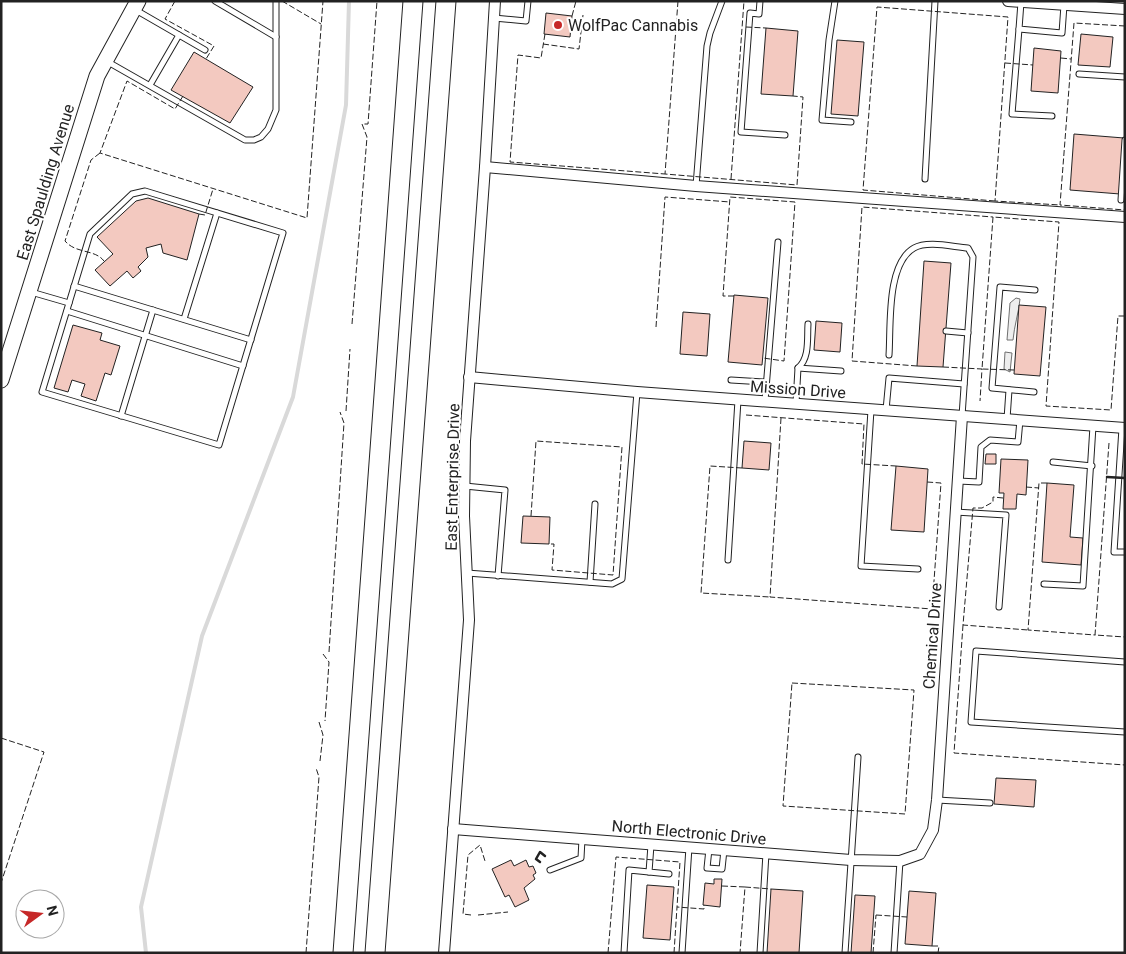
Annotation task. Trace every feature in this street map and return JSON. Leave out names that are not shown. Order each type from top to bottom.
[{"type":"highway","points":[[343,953],[413,1]]},
{"type":"highway","points":[[375,953],[446,1]]},
{"type":"highway","points":[[382,862],[382,953]]},
{"type":"highway","points":[[336,953],[348,884]]},
{"type":"street","name":"East Enterprise Drive","points":[[444,953],[469,620],[464,486],[468,377],[485,167],[495,1]]},
{"type":"street","points":[[1008,1],[1064,5],[1093,4],[1125,9]]},
{"type":"street","name":"East Spaulding Avenue","points":[[1,380],[97,76],[136,5]]},
{"type":"street","points":[[485,167],[696,186],[1125,217]]},
{"type":"street","name":"Mission Drive","points":[[468,377],[738,400],[1123,427]]},
{"type":"street","name":"Chemical Drive","points":[[920,854],[933,830],[937,800],[962,416]]},
{"type":"street","name":"North Electronic Drive","points":[[454,829],[851,860],[900,861],[920,854]]},
{"type":"lane","points":[[215,1],[276,37]]},
{"type":"lane","points":[[105,60],[245,140],[254,140],[261,137],[268,129],[276,110],[276,1]]},
{"type":"lane","points":[[493,18],[526,21],[528,1]]},
{"type":"lane","points":[[696,186],[707,46],[722,1]]},
{"type":"lane","points":[[760,1],[759,14],[750,13],[741,132],[785,135]]},
{"type":"lane","points":[[835,1],[829,40],[822,120],[851,122]]},
{"type":"lane","points":[[925,179],[935,1]]},
{"type":"lane","points":[[1024,2],[1019,29],[1012,114],[1052,116]]},
{"type":"lane","points":[[136,5],[179,35],[205,50]]},
{"type":"lane","points":[[1019,29],[1062,33],[1064,5]]},
{"type":"lane","points":[[150,85],[179,35]]},
{"type":"lane","points":[[1079,74],[1125,77]]},
{"type":"lane","points":[[1120,200],[1125,140]]},
{"type":"lane","points":[[145,191],[217,212],[283,233],[219,445],[42,392],[90,234],[132,194],[145,191]]},
{"type":"lane","points":[[184,319],[217,212]]},
{"type":"lane","points":[[765,402],[778,242]]},
{"type":"lane","points":[[889,355],[893,287],[898,269],[908,254],[915,248],[926,245],[968,248],[972,253],[962,416]]},
{"type":"lane","points":[[74,286],[251,340]]},
{"type":"lane","points":[[1034,392],[992,388],[1000,287],[1035,290]]},
{"type":"lane","points":[[29,291],[69,303]]},
{"type":"lane","points":[[121,416],[153,310]]},
{"type":"lane","points":[[66,312],[243,366]]},
{"type":"lane","points":[[796,404],[798,368],[804,360],[806,352],[808,324]]},
{"type":"lane","points":[[946,331],[968,333]]},
{"type":"lane","points":[[798,368],[841,371]]},
{"type":"lane","points":[[886,410],[889,378],[964,384]]},
{"type":"lane","points":[[731,380],[766,382]]},
{"type":"lane","points":[[1007,419],[1009,390]]},
{"type":"lane","points":[[467,574],[618,582],[624,571],[637,392]]},
{"type":"lane","points":[[728,560],[738,400]]},
{"type":"lane","points":[[871,409],[861,566],[918,569]]},
{"type":"lane","points":[[957,481],[979,482],[981,447],[990,440],[1018,442],[1020,420]]},
{"type":"lane","points":[[1044,584],[1083,586],[1092,466],[1093,425]]},
{"type":"lane","points":[[1123,427],[1114,552],[1125,552]]},
{"type":"lane","points":[[1053,462],[1092,466]]},
{"type":"lane","points":[[464,486],[505,490],[498,576]]},
{"type":"lane","points":[[590,582],[595,504]]},
{"type":"lane","points":[[955,512],[1006,516],[999,607]]},
{"type":"lane","points":[[1125,662],[976,651],[971,722],[1125,732]]},
{"type":"lane","points":[[845,953],[858,757]]},
{"type":"lane","points":[[937,800],[990,803]]},
{"type":"lane","points":[[550,870],[581,858],[582,838]]},
{"type":"lane","points":[[649,872],[651,844]]},
{"type":"lane","points":[[682,953],[689,847]]},
{"type":"lane","points":[[709,848],[707,868],[722,869],[724,850]]},
{"type":"lane","points":[[760,953],[766,853]]},
{"type":"lane","points":[[894,953],[900,861]]},
{"type":"lane","points":[[624,953],[629,870],[668,874]]},
{"type":"shaded area","points":[[1016,298],[1020,299],[1013,340],[1007,340],[1010,303]]},
{"type":"shaded area","points":[[1005,352],[1012,353],[1010,372],[1004,369]]},
{"type":"building","name":"WolfPac Cannabis","points":[[546,13],[572,16],[570,37],[544,34]]},
{"type":"building","points":[[766,28],[798,31],[793,96],[761,94]]},
{"type":"building","points":[[1081,34],[1113,37],[1110,67],[1078,65]]},
{"type":"building","points":[[837,40],[864,42],[858,116],[831,114]]},
{"type":"building","points":[[1034,48],[1061,51],[1058,93],[1031,91]]},
{"type":"building","points":[[194,52],[253,87],[230,123],[171,90]]},
{"type":"building","points":[[1074,134],[1124,138],[1120,194],[1070,190]]},
{"type":"building","points":[[148,198],[199,214],[187,260],[163,253],[161,244],[146,248],[148,257],[138,267],[141,271],[133,278],[127,271],[110,286],[95,270],[113,254],[97,237],[136,201]]},
{"type":"building","points":[[924,261],[951,263],[943,367],[917,366]]},
{"type":"building","points":[[734,295],[768,298],[762,365],[728,362]]},
{"type":"building","points":[[1019,305],[1046,307],[1040,376],[1014,374]]},
{"type":"building","points":[[683,312],[710,314],[707,356],[680,354]]},
{"type":"building","points":[[816,321],[842,323],[840,352],[814,350]]},
{"type":"building","points":[[73,325],[102,333],[100,340],[120,346],[111,375],[105,373],[96,401],[81,396],[85,384],[72,380],[68,392],[54,388]]},
{"type":"building","points":[[744,441],[771,443],[769,470],[742,468]]},
{"type":"building","points":[[986,454],[996,454],[996,464],[985,464]]},
{"type":"building","points":[[1001,459],[1028,460],[1026,495],[1017,494],[1016,509],[1003,509],[1004,493],[999,493]]},
{"type":"building","points":[[896,466],[928,469],[924,532],[891,530]]},
{"type":"building","points":[[1047,483],[1074,485],[1070,537],[1083,538],[1081,565],[1042,562]]},
{"type":"building","points":[[523,516],[550,517],[549,544],[521,543]]},
{"type":"building","points":[[996,778],[1036,780],[1034,807],[994,804]]},
{"type":"building","points":[[511,860],[514,866],[526,860],[529,867],[533,866],[536,873],[533,875],[535,879],[524,888],[529,900],[515,907],[509,895],[505,897],[492,869]]},
{"type":"building","points":[[714,879],[722,879],[720,907],[703,905],[705,883],[714,884]]},
{"type":"building","points":[[647,885],[674,887],[670,940],[643,938]]},
{"type":"building","points":[[771,889],[803,891],[799,953],[767,953]]},
{"type":"building","points":[[909,891],[936,893],[932,946],[905,944]]},
{"type":"building","points":[[855,895],[875,896],[871,953],[851,953]]},
{"type":"waterway","points":[[146,953],[141,907],[202,636],[293,397],[346,105],[349,1]]},
{"type":"fence","points":[[175,1],[165,19],[214,46],[206,59]]},
{"type":"fence","points":[[282,1],[321,24]]},
{"type":"fence","points":[[183,96],[175,109],[127,81],[100,153],[307,218],[323,1]]},
{"type":"fence","points":[[352,324],[367,137],[362,124],[368,124],[377,1]]},
{"type":"fence","points":[[572,16],[576,1]]},
{"type":"fence","points":[[678,1],[665,174],[797,185],[803,97],[793,96]]},
{"type":"fence","points":[[731,179],[744,1]]},
{"type":"fence","points":[[995,201],[863,190],[877,7],[1008,17],[995,201],[1060,205]]},
{"type":"fence","points":[[543,44],[579,49],[583,15]]},
{"type":"fence","points":[[1125,26],[1074,23],[1060,205],[1125,210]]},
{"type":"fence","points":[[746,27],[766,28]]},
{"type":"fence","points":[[545,34],[541,58],[518,55],[510,162],[665,174]]},
{"type":"fence","points":[[1061,58],[1071,59]]},
{"type":"fence","points":[[1005,63],[1033,65]]},
{"type":"fence","points":[[100,153],[91,160],[65,241],[74,248],[96,255],[104,261]]},
{"type":"fence","points":[[199,214],[205,215],[213,189]]},
{"type":"fence","points":[[656,327],[665,197],[730,202]]},
{"type":"fence","points":[[734,296],[723,296],[730,197],[795,202],[784,361],[763,358]]},
{"type":"fence","points":[[917,366],[852,361],[862,207],[993,217]]},
{"type":"fence","points":[[1014,370],[982,369],[993,217],[1059,222],[1046,406],[1111,410],[1118,316],[1125,316]]},
{"type":"fence","points":[[346,411],[350,349]]},
{"type":"fence","points":[[943,367],[982,369],[980,401]]},
{"type":"fence","points":[[329,652],[344,423],[340,412]]},
{"type":"fence","points":[[746,415],[864,424],[862,464],[896,466]]},
{"type":"fence","points":[[781,418],[770,597],[932,609],[941,483],[927,482]]},
{"type":"fence","points":[[531,516],[536,441],[622,447],[613,575],[552,570],[554,544],[549,544]]},
{"type":"fence","points":[[1109,443],[1095,635],[1125,637]]},
{"type":"fence","points":[[742,468],[710,466],[701,593],[770,597]]},
{"type":"fence","points":[[1047,483],[1039,483],[1028,630],[1095,635]]},
{"type":"fence","points":[[1026,487],[1039,488]]},
{"type":"fence","points":[[1003,498],[993,497],[993,502],[982,508],[973,508],[963,625],[1028,630]]},
{"type":"fence","points":[[963,625],[954,753],[1125,765]]},
{"type":"fence","points":[[323,654],[329,662],[325,721]]},
{"type":"fence","points":[[792,683],[914,690],[905,814],[783,806],[792,683]]},
{"type":"fence","points":[[319,722],[323,735],[320,761]]},
{"type":"fence","points":[[1,738],[44,752],[1,883]]},
{"type":"fence","points":[[306,953],[319,777],[316,768]]},
{"type":"fence","points":[[471,915],[463,914],[468,855],[480,845],[485,861]]},
{"type":"fence","points":[[608,953],[616,857],[680,862],[677,907]]},
{"type":"fence","points":[[722,886],[745,887],[740,953]]},
{"type":"fence","points":[[745,887],[771,889]]},
{"type":"fence","points":[[674,953],[677,907],[704,909],[704,905]]},
{"type":"fence","points":[[478,915],[508,912]]},
{"type":"fence","points":[[876,915],[907,917]]},
{"type":"fence","points":[[873,953],[876,915]]},
{"type":"fence","points":[[932,946],[939,946],[938,953]]},
{"type":"wall","points":[[1107,477],[1125,478]]},
{"type":"wall","points":[[540,862],[536,859],[540,852],[545,856]]},
{"type":"place","name":"WolfPac Cannabis","points":[[558,25]]}]
